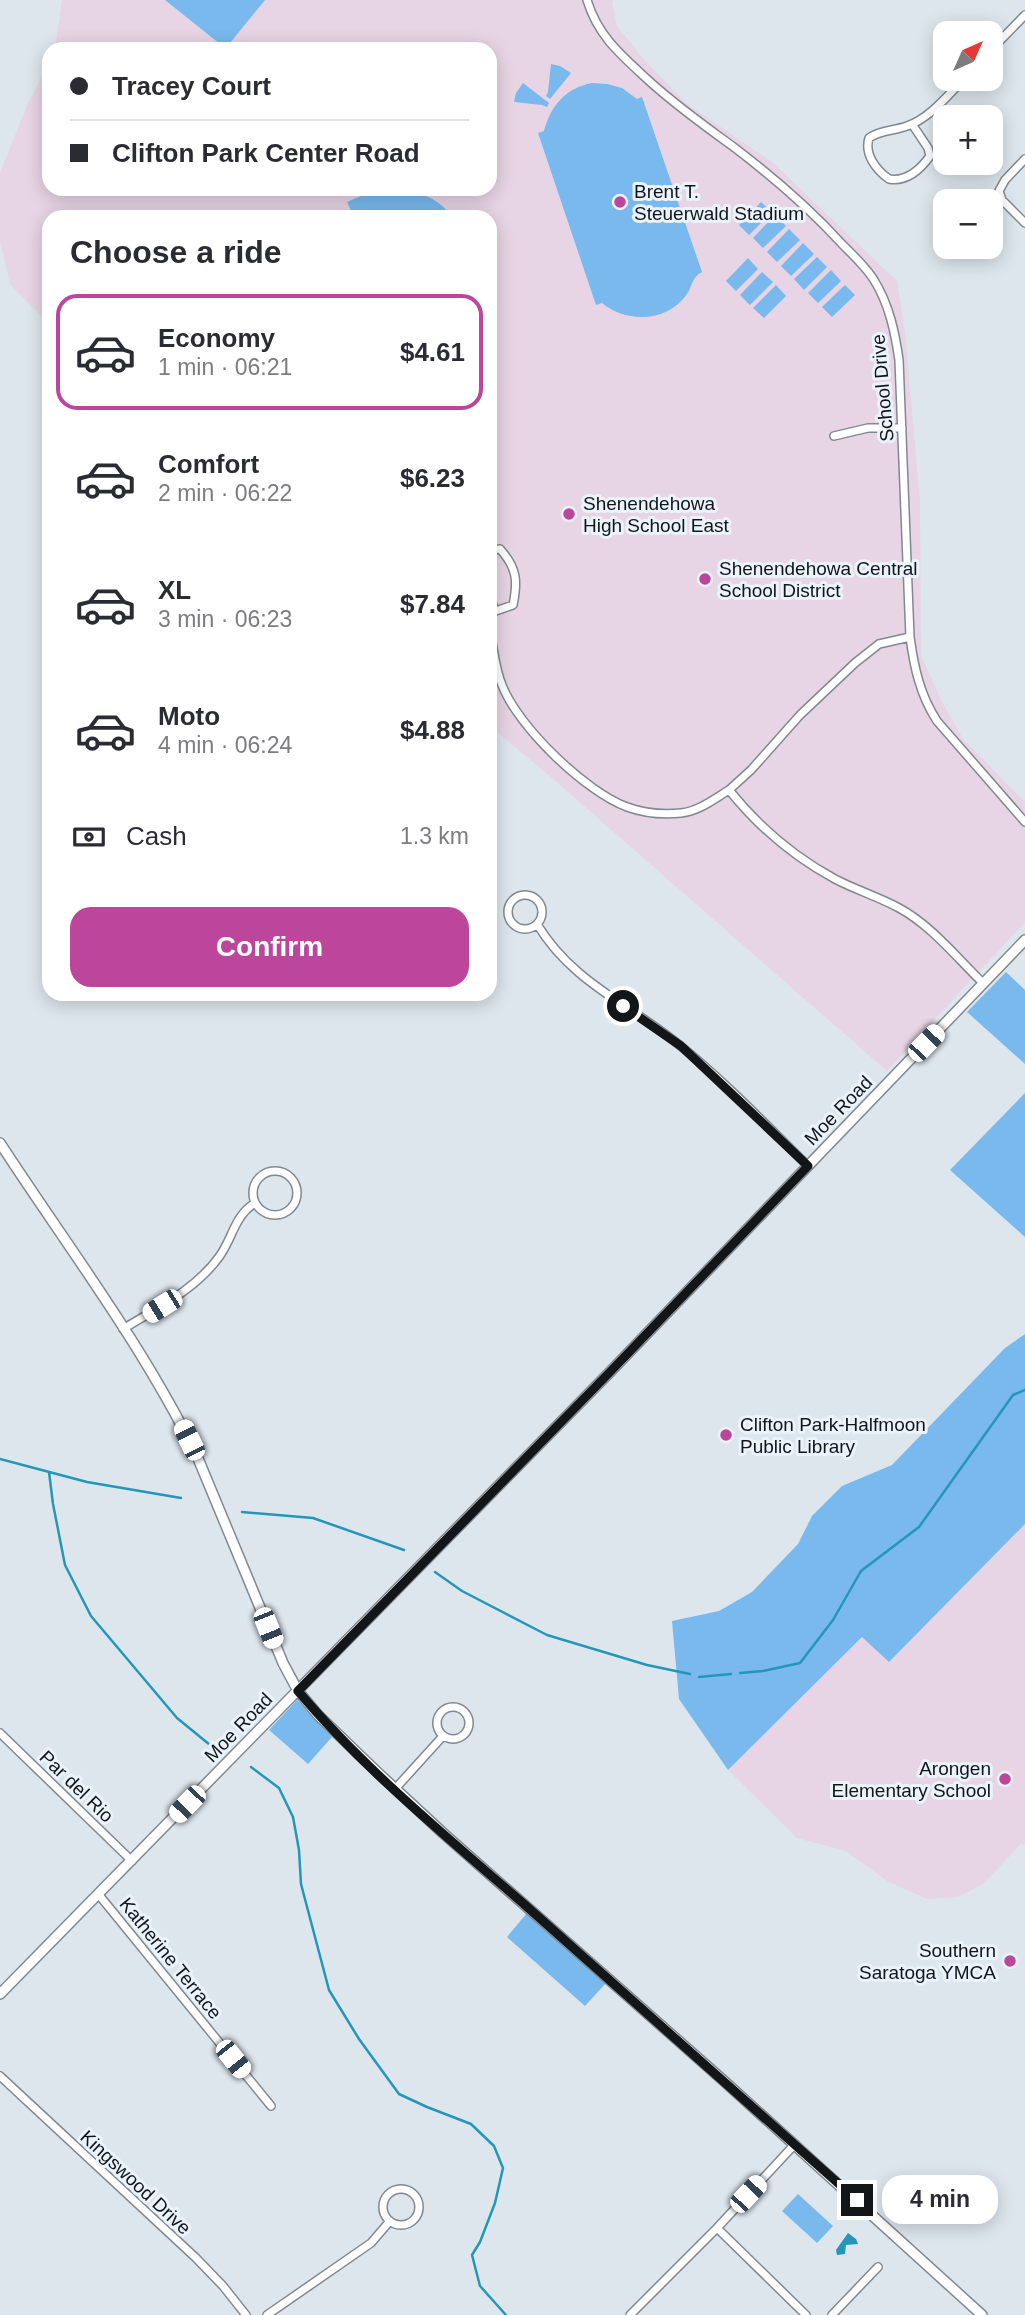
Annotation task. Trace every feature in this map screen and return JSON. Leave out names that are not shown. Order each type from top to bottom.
[{"type":"street","name":"School Drive","points":[[587,0],[594,21],[629,62],[674,104],[737,150],[806,206],[873,278],[885,302],[895,333],[899,360],[910,637],[914,672],[928,707],[957,746],[1025,822]]},
{"type":"street","points":[[1003,38],[1025,15]]},
{"type":"street","points":[[912,124],[928,148],[930,156],[909,177],[901,180],[889,179],[873,163],[867,148],[868,140],[875,134],[912,124],[936,107],[952,91]]},
{"type":"street","points":[[1025,159],[1005,180],[999,191],[1002,200],[1025,223]]},
{"type":"street","points":[[834,436],[869,428],[902,428]]},
{"type":"street","points":[[497,549],[500,549],[509,559],[517,583],[513,605],[497,610]]},
{"type":"street","points":[[497,664],[502,686],[528,727],[550,752],[595,789],[625,806],[643,812],[683,813],[707,804],[729,790],[751,770],[800,715],[879,644],[910,637]]},
{"type":"street","points":[[729,790],[748,814],[775,839],[835,879],[901,909],[928,929],[984,983]]},
{"type":"street","points":[[521,895],[536,899],[542,909],[537,924],[528,929],[513,925],[508,916],[512,901],[521,895]]},
{"type":"street","points":[[537,924],[561,958],[585,980],[681,1046],[808,1166]]},
{"type":"street","name":"Moe Road","points":[[0,1994],[602,1380],[1025,940]]},
{"type":"street","points":[[0,1143],[163,1391],[197,1456],[283,1663],[298,1691],[318,1715],[395,1789],[795,2144],[982,2315]]},
{"type":"street","points":[[277,1172],[287,1175],[294,1183],[296,1198],[287,1211],[278,1215],[267,1214],[255,1203],[254,1188],[262,1175],[277,1172]]},
{"type":"street","points":[[123,1329],[181,1294],[206,1272],[221,1255],[240,1215],[255,1203]]},
{"type":"street","points":[[455,1707],[465,1712],[470,1726],[466,1735],[452,1740],[443,1736],[437,1722],[441,1712],[455,1707]]},
{"type":"street","name":"Par del Rio","points":[[0,1733],[132,1861]]},
{"type":"street","points":[[395,1789],[443,1736]]},
{"type":"street","name":"Katherine Terrace","points":[[99,1895],[271,2106]]},
{"type":"street","name":"Kingswood Drive","points":[[0,2076],[196,2258],[246,2315]]},
{"type":"street","points":[[630,2315],[717,2228],[795,2144]]},
{"type":"street","points":[[401,2189],[411,2192],[419,2205],[414,2220],[405,2225],[390,2221],[383,2208],[388,2194],[401,2189]]},
{"type":"street","points":[[267,2315],[371,2243],[390,2221]]},
{"type":"street","points":[[717,2228],[806,2315]]},
{"type":"street","points":[[832,2315],[878,2267]]},
{"type":"shaded area","name":"Shenendehowa Central School District","points":[[62,0],[614,0],[612,2],[617,26],[646,62],[687,104],[772,162],[897,281],[905,332],[920,502],[921,655],[941,700],[963,739],[1025,802],[1025,922],[887,1071],[497,732],[497,210],[42,210],[42,317],[10,284],[0,240],[0,173],[28,103],[42,77],[42,196],[497,196],[497,42],[56,42]]},
{"type":"shaded area","points":[[165,0],[265,0],[231,42],[218,42]]},
{"type":"shaded area","points":[[551,64],[571,73],[550,99],[546,96]]},
{"type":"shaded area","points":[[523,83],[549,103],[547,107],[514,102]]},
{"type":"shaded area","name":"Brent T. Steuerwald Stadium","points":[[592,83],[622,88],[637,99],[642,97],[702,272],[679,304],[658,315],[634,317],[612,310],[602,303],[596,305],[538,133],[544,131],[551,113],[561,99],[575,89]]},
{"type":"shaded area","points":[[361,196],[426,196],[447,210],[351,210],[347,202]]},
{"type":"shaded area","points":[[761,202],[772,212],[749,235],[739,225]]},
{"type":"shaded area","points":[[775,215],[786,226],[763,248],[753,238]]},
{"type":"shaded area","points":[[789,229],[800,240],[777,262],[767,252]]},
{"type":"shaded area","points":[[803,243],[814,254],[791,276],[781,266]]},
{"type":"shaded area","points":[[817,257],[827,267],[804,290],[794,279]]},
{"type":"shaded area","points":[[748,258],[758,269],[736,291],[726,281]]},
{"type":"shaded area","points":[[831,270],[841,281],[818,303],[808,293]]},
{"type":"shaded area","points":[[762,272],[773,282],[750,305],[740,295]]},
{"type":"shaded area","points":[[776,285],[786,296],[764,318],[753,308]]},
{"type":"shaded area","points":[[845,285],[855,295],[832,317],[822,307]]},
{"type":"shaded area","points":[[1006,972],[1025,990],[1025,1064],[967,1012]]},
{"type":"shaded area","points":[[1025,1093],[1025,1237],[950,1170]]},
{"type":"shaded area","points":[[1025,1334],[1025,1524],[889,1662],[862,1637],[728,1770],[679,1699],[672,1621],[719,1611],[752,1592],[798,1544],[812,1516],[842,1486],[892,1465],[1005,1348]]},
{"type":"shaded area","points":[[1025,1524],[1025,1846],[1022,1843],[983,1884],[958,1897],[927,1899],[887,1881],[846,1851],[797,1838],[728,1770],[862,1637],[890,1661]]},
{"type":"shaded area","points":[[297,1700],[332,1737],[308,1764],[269,1730]]},
{"type":"shaded area","points":[[527,1913],[606,1983],[585,2006],[507,1937]]},
{"type":"shaded area","points":[[798,2194],[833,2226],[817,2243],[782,2211]]},
{"type":"shaded area","points":[[848,2233],[858,2244],[846,2245],[845,2254],[837,2255],[836,2250]]},
{"type":"waterway","points":[[740,1673],[800,1663],[833,1620],[861,1571],[919,1527],[1013,1395],[1025,1390]]},
{"type":"waterway","points":[[0,1459],[87,1482],[181,1498]]},
{"type":"waterway","points":[[49,1472],[65,1565],[91,1616],[177,1718],[215,1749]]},
{"type":"waterway","points":[[242,1512],[313,1518],[404,1550]]},
{"type":"waterway","points":[[435,1572],[462,1591],[547,1635],[647,1665],[690,1674]]},
{"type":"waterway","points":[[699,1677],[731,1674]]},
{"type":"waterway","points":[[251,1767],[279,1788],[293,1817],[301,1884],[329,1990],[359,2039],[399,2094],[471,2124],[494,2146],[503,2168],[495,2203],[472,2255],[480,2286],[506,2315]]},
{"type":"place","name":"Brent T. Steuerwald Stadium","points":[[620,202]]},
{"type":"place","name":"Shenendehowa High School East","points":[[569,514]]},
{"type":"place","name":"Shenendehowa Central School District","points":[[705,579]]},
{"type":"place","name":"Clifton Park-Halfmoon Public Library","points":[[726,1435]]},
{"type":"place","name":"Arongen Elementary School","points":[[1005,1779]]},
{"type":"place","name":"Southern Saratoga YMCA","points":[[1010,1961]]},
{"type":"route","points":[[623,1006],[681,1046],[808,1166],[298,1691],[318,1715],[443,1833],[857,2200]]}]
